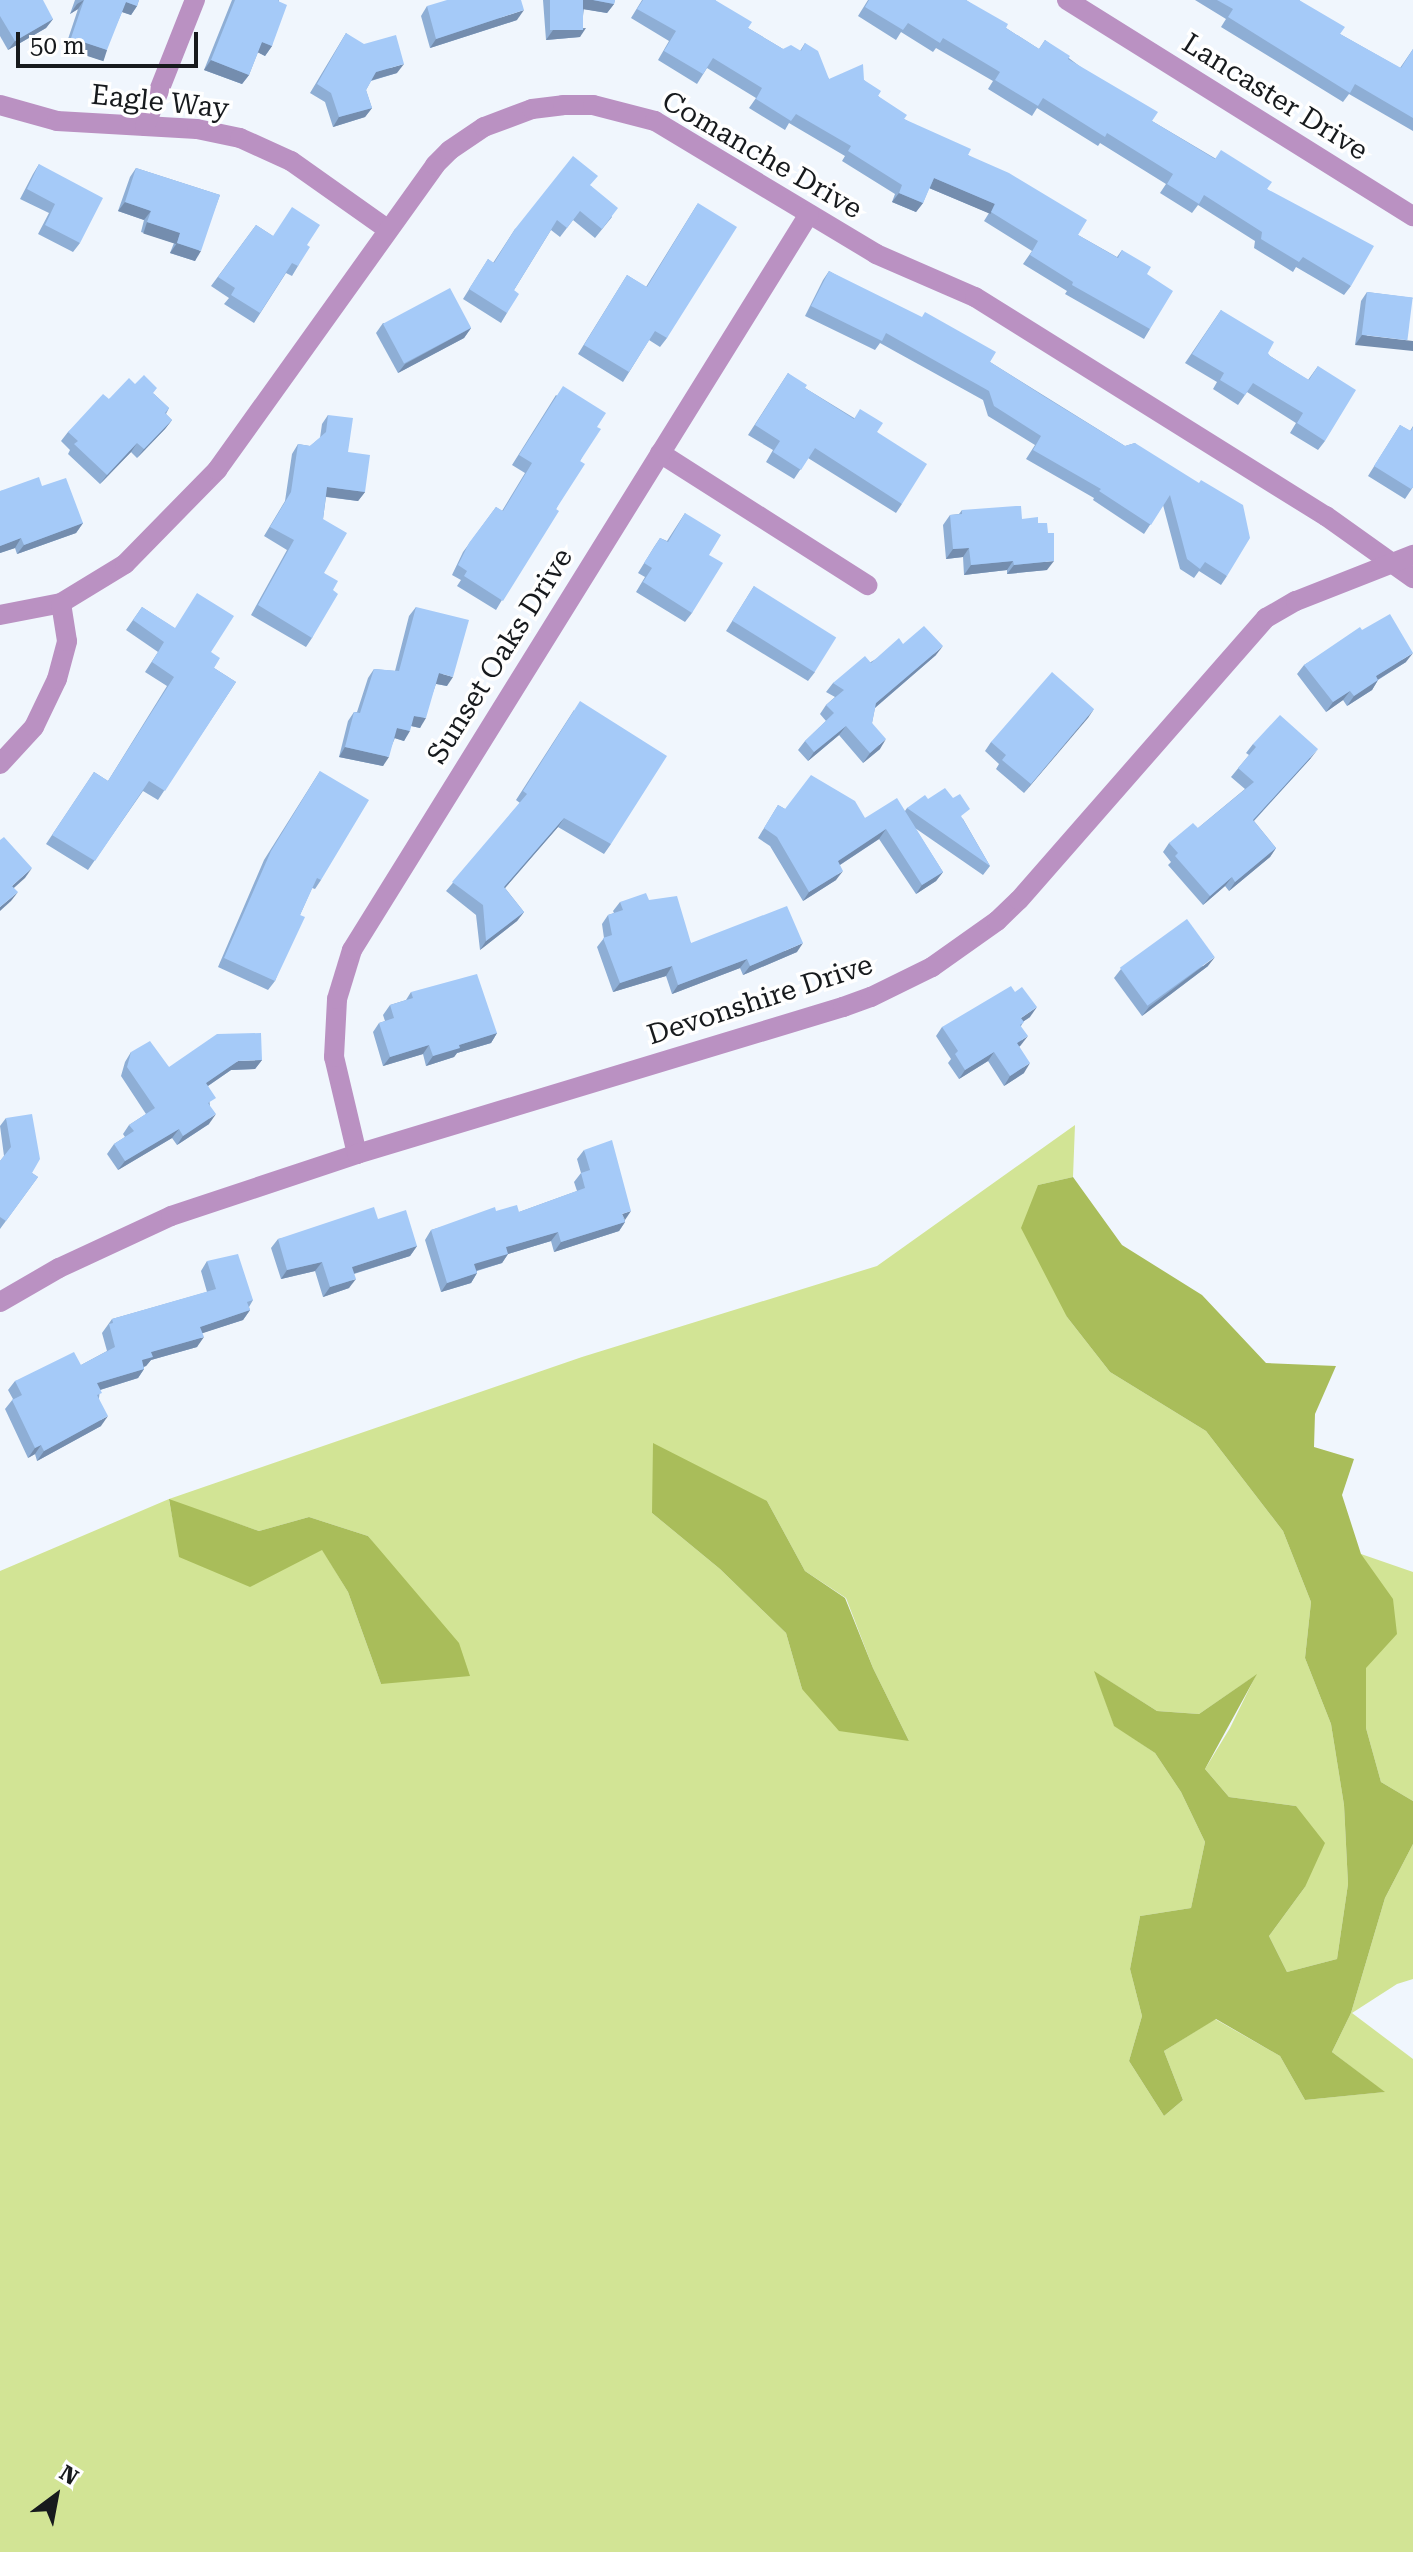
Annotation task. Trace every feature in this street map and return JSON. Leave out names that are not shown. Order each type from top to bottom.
[{"type":"street","points":[[145,126],[195,0]]},
{"type":"street","name":"Lancaster Drive","points":[[1067,0],[1413,216]]},
{"type":"street","name":"Eagle Way","points":[[0,105],[57,121],[218,133],[269,149],[313,175],[387,229]]},
{"type":"street","name":"Comanche Drive","points":[[0,615],[61,603],[125,564],[217,470],[435,165],[466,137],[505,118],[563,105],[624,111],[655,121],[876,254],[975,297],[1326,516],[1413,578]]},
{"type":"street","name":"Sunset Oaks Drive","points":[[357,1154],[334,1057],[337,999],[352,950],[809,214]]},
{"type":"street","points":[[660,453],[867,585]]},
{"type":"street","name":"Devonshire Drive","points":[[0,1302],[59,1268],[171,1216],[357,1154],[843,1007],[932,967],[997,921],[1019,900],[1266,618],[1296,601],[1413,555]]},
{"type":"street","points":[[0,764],[34,727],[57,679],[67,641],[61,603]]},
{"type":"green space","points":[[1075,1125],[1073,1177],[1038,1185],[1067,1317],[1110,1372],[1206,1431],[1283,1531],[1311,1602],[1305,1658],[1331,1724],[1344,1805],[1348,1884],[1337,1959],[1287,1972],[1269,1936],[1305,1887],[1296,1806],[1229,1797],[1205,1769],[1230,1728],[1256,1675],[1199,1714],[1157,1711],[1095,1672],[1114,1725],[1155,1753],[1181,1792],[1205,1842],[1191,1908],[1140,1916],[1130,1969],[1142,2016],[1129,2061],[1164,2116],[1183,2100],[1164,2051],[1215,2019],[1280,2056],[1305,2100],[1384,2092],[1332,2052],[1351,2013],[1385,1898],[1413,1844],[1413,1979],[1397,1984],[1352,2013],[1413,2059],[1413,2552],[0,2552],[0,1571],[169,1499],[582,1357],[877,1266]],"holes":[[[169,1500],[259,1531],[309,1517],[368,1536],[408,1587],[381,1684],[348,1592],[322,1549],[180,1557]],[[767,1501],[805,1571],[846,1598],[873,1668],[909,1741],[802,1689],[786,1633],[720,1569],[652,1513]]]},
{"type":"green space","points":[[1073,1177],[1122,1245],[1202,1295],[1266,1363],[1336,1366],[1315,1414],[1314,1447],[1354,1459],[1342,1495],[1361,1554],[1393,1599],[1397,1634],[1366,1668],[1366,1728],[1381,1782],[1413,1801],[1413,1844],[1385,1898],[1351,2013],[1332,2052],[1385,2092],[1305,2100],[1280,2056],[1216,2019],[1164,2051],[1183,2100],[1164,2116],[1129,2061],[1142,2016],[1130,1969],[1140,1916],[1191,1908],[1205,1842],[1181,1792],[1155,1753],[1114,1726],[1094,1671],[1157,1711],[1199,1714],[1257,1674],[1205,1769],[1229,1797],[1296,1806],[1325,1843],[1305,1887],[1269,1936],[1287,1972],[1337,1959],[1348,1884],[1344,1805],[1331,1724],[1305,1658],[1311,1602],[1283,1531],[1206,1431],[1110,1372],[1067,1317],[1021,1228],[1038,1185]]},
{"type":"green space","points":[[653,1443],[767,1501],[805,1571],[845,1598],[873,1668],[909,1741],[839,1731],[802,1689],[786,1633],[720,1569],[652,1513]]},
{"type":"green space","points":[[169,1499],[259,1531],[309,1517],[368,1536],[459,1643],[470,1676],[381,1684],[348,1592],[322,1550],[250,1587],[179,1557]]},
{"type":"green space","points":[[1361,1554],[1413,1572],[1413,1801],[1381,1782],[1366,1728]]},
{"type":"building","points":[[0,0],[43,0],[53,19],[15,41],[0,16]]},
{"type":"building","points":[[84,0],[139,0],[137,6],[126,2],[107,50],[71,38]]},
{"type":"building","points":[[235,0],[279,0],[287,5],[272,46],[262,42],[249,75],[211,60]]},
{"type":"building","points":[[447,0],[521,0],[524,10],[436,39],[427,6]]},
{"type":"building","points":[[550,0],[583,0],[583,30],[550,30]]},
{"type":"building","points":[[593,0],[615,0],[614,4]]},
{"type":"building","points":[[643,0],[715,0],[752,22],[748,28],[783,49],[791,45],[801,51],[805,43],[818,51],[829,79],[863,64],[864,80],[881,91],[878,96],[907,115],[904,119],[971,149],[968,155],[1009,173],[1087,220],[1078,235],[1118,258],[1122,250],[1151,267],[1147,274],[1173,291],[1150,329],[1072,285],[1073,282],[1030,255],[1038,241],[991,212],[995,204],[934,178],[923,203],[899,193],[902,185],[848,151],[851,146],[796,114],[791,121],[756,99],[762,88],[713,58],[703,74],[664,51],[676,31],[637,9]]},
{"type":"building","points":[[869,0],[966,0],[1008,24],[1006,28],[1039,49],[1045,40],[1070,56],[1068,59],[1158,112],[1152,121],[1215,159],[1221,150],[1272,182],[1267,189],[1374,246],[1351,286],[1303,257],[1299,262],[1261,239],[1262,232],[1204,195],[1199,204],[1167,184],[1173,174],[1107,133],[1105,137],[1043,98],[1038,106],[995,80],[1000,72],[943,38],[940,43],[908,23],[903,30],[865,7]]},
{"type":"building","points":[[1217,0],[1299,0],[1345,27],[1340,34],[1401,68],[1413,49],[1413,118],[1355,84],[1350,93],[1228,17],[1233,9]]},
{"type":"building","points":[[346,33],[364,44],[396,35],[404,64],[376,72],[366,90],[372,108],[339,117],[331,93],[317,84]]},
{"type":"building","points":[[573,156],[598,176],[590,185],[618,208],[602,229],[580,211],[567,228],[557,220],[514,290],[519,294],[507,313],[469,289],[488,259],[494,263],[515,229]]},
{"type":"building","points":[[39,164],[103,198],[80,243],[45,225],[55,204],[27,189]]},
{"type":"building","points":[[136,168],[220,195],[201,251],[177,243],[180,233],[147,222],[151,211],[125,202]]},
{"type":"building","points":[[698,203],[737,227],[667,338],[655,331],[629,372],[584,345],[627,275],[647,287]]},
{"type":"building","points":[[292,207],[320,225],[298,266],[292,263],[260,313],[231,295],[235,288],[218,277],[256,225],[273,236]]},
{"type":"building","points":[[829,271],[922,317],[925,312],[996,352],[990,362],[1045,397],[1125,446],[1135,443],[1199,483],[1201,480],[1243,505],[1250,538],[1227,576],[1205,562],[1200,569],[1187,559],[1170,495],[1151,525],[1099,491],[1101,489],[1033,450],[1041,436],[994,406],[989,391],[886,333],[882,341],[811,306]]},
{"type":"building","points":[[450,288],[471,328],[404,363],[383,324]]},
{"type":"building","points":[[1367,292],[1413,298],[1407,340],[1362,335]]},
{"type":"building","points":[[1221,310],[1274,342],[1268,353],[1270,356],[1309,380],[1318,366],[1356,390],[1325,441],[1297,423],[1303,413],[1253,383],[1245,395],[1220,380],[1224,373],[1192,354]]},
{"type":"building","points":[[788,373],[807,385],[805,388],[854,419],[860,409],[883,423],[877,432],[927,464],[902,504],[815,448],[801,470],[773,452],[780,441],[755,425]]},
{"type":"building","points":[[144,375],[157,388],[153,393],[169,408],[165,413],[172,420],[144,449],[137,443],[107,475],[74,444],[78,441],[68,432],[103,394],[109,399],[129,378],[135,384]]},
{"type":"building","points":[[563,386],[606,413],[597,427],[601,429],[580,461],[585,464],[503,601],[464,576],[467,571],[458,565],[469,543],[496,507],[503,511],[532,463],[519,455]]},
{"type":"building","points":[[328,415],[353,418],[348,452],[370,455],[365,492],[327,487],[323,519],[347,533],[324,573],[338,581],[333,590],[338,594],[312,638],[258,605],[294,540],[270,527],[291,492],[298,444],[310,446],[326,432]]},
{"type":"building","points":[[1400,425],[1411,431],[1413,427],[1411,489],[1374,466]]},
{"type":"building","points":[[39,477],[42,486],[66,478],[83,523],[24,545],[21,538],[0,546],[0,491]]},
{"type":"building","points":[[1021,506],[1022,519],[1038,517],[1038,523],[1047,523],[1048,533],[1054,533],[1054,561],[971,565],[969,548],[953,549],[950,515],[962,514],[962,510]]},
{"type":"building","points":[[685,513],[721,535],[709,555],[723,563],[692,613],[643,582],[652,568],[644,563],[660,538],[668,542]]},
{"type":"building","points":[[754,586],[836,637],[815,672],[732,621]]},
{"type":"building","points":[[197,593],[234,616],[211,652],[220,658],[214,668],[236,682],[165,791],[149,781],[95,861],[52,835],[94,772],[108,781],[174,677],[152,662],[164,642],[133,620],[142,607],[175,628]]},
{"type":"building","points":[[416,607],[469,620],[453,677],[439,673],[426,718],[414,716],[410,731],[397,728],[389,757],[345,747],[354,712],[360,713],[374,669],[399,671]]},
{"type":"building","points":[[1390,614],[1413,653],[1376,676],[1378,680],[1354,696],[1350,691],[1333,702],[1304,665],[1360,627],[1362,630]]},
{"type":"building","points":[[924,626],[943,646],[876,703],[872,723],[886,739],[870,753],[846,726],[814,752],[805,741],[834,713],[826,705],[844,690],[833,683],[865,656],[871,663],[899,638],[903,644]]},
{"type":"building","points":[[1052,672],[1094,709],[1031,784],[1002,760],[1006,755],[991,742]]},
{"type":"building","points":[[580,701],[667,756],[611,844],[564,818],[504,887],[524,912],[486,941],[483,905],[452,882],[527,794],[523,791]]},
{"type":"building","points":[[1280,715],[1318,749],[1253,820],[1276,848],[1235,882],[1232,877],[1210,896],[1175,856],[1178,853],[1169,843],[1193,823],[1198,828],[1254,782],[1238,768],[1256,747],[1253,744]]},
{"type":"building","points":[[320,771],[369,800],[321,880],[317,878],[300,915],[305,917],[275,981],[224,958],[271,851]]},
{"type":"building","points":[[811,775],[855,801],[865,818],[897,798],[943,872],[922,885],[886,829],[838,861],[843,871],[809,892],[777,837],[764,828],[778,805],[785,809]]},
{"type":"building","points":[[945,788],[953,798],[960,794],[970,809],[961,816],[990,866],[907,808],[925,795],[928,799]]},
{"type":"building","points":[[4,837],[32,868],[12,886],[18,892],[0,907],[0,840]]},
{"type":"building","points":[[646,893],[649,900],[677,896],[691,943],[787,906],[803,943],[750,966],[747,959],[678,985],[672,966],[620,983],[603,938],[612,935],[608,915],[623,910],[620,902]]},
{"type":"building","points":[[1187,919],[1215,957],[1147,1006],[1120,968]]},
{"type":"building","points":[[477,974],[497,1033],[433,1056],[429,1045],[390,1057],[379,1023],[394,1018],[390,1005],[413,998],[411,992]]},
{"type":"building","points":[[1011,986],[1015,992],[1022,987],[1037,1007],[1021,1018],[1024,1022],[1020,1025],[1028,1036],[1017,1043],[1030,1063],[1010,1076],[994,1052],[965,1070],[955,1054],[958,1051],[942,1027]]},
{"type":"building","points":[[261,1033],[262,1060],[238,1061],[206,1083],[216,1098],[208,1103],[216,1114],[183,1136],[179,1129],[125,1161],[114,1144],[134,1131],[129,1125],[155,1108],[127,1067],[131,1052],[150,1041],[169,1067],[217,1034]]},
{"type":"building","points":[[32,1114],[40,1159],[32,1173],[38,1177],[6,1221],[0,1217],[0,1161],[11,1147],[6,1118]]},
{"type":"building","points":[[612,1140],[631,1211],[622,1214],[625,1222],[561,1242],[558,1232],[506,1247],[508,1254],[474,1264],[477,1273],[447,1283],[431,1230],[495,1207],[496,1211],[517,1205],[519,1212],[585,1188],[581,1173],[590,1170],[584,1150]]},
{"type":"building","points":[[374,1207],[378,1219],[406,1210],[417,1246],[352,1267],[356,1279],[330,1287],[322,1262],[287,1270],[278,1239]]},
{"type":"building","points":[[238,1254],[253,1300],[247,1302],[250,1310],[200,1327],[204,1337],[151,1352],[153,1357],[142,1360],[144,1369],[97,1383],[102,1393],[97,1395],[108,1416],[44,1451],[41,1445],[35,1448],[12,1400],[22,1395],[15,1381],[74,1352],[81,1365],[115,1347],[109,1324],[113,1323],[112,1319],[216,1289],[207,1261]]}]
